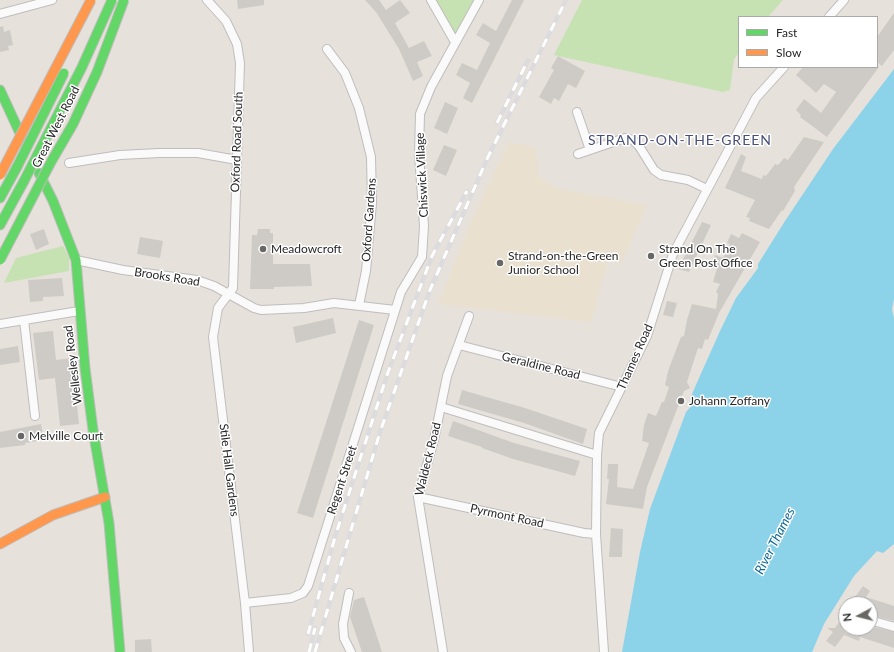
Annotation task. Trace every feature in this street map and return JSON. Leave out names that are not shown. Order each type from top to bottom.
[{"type":"main road","points":[[0,175],[91,0]]},
{"type":"main road","points":[[0,198],[59,83],[96,0]]},
{"type":"main road","points":[[0,225],[43,146],[82,67],[112,0]]},
{"type":"main road","name":"Great West Road","points":[[0,260],[51,162],[73,124],[96,72],[124,0]]},
{"type":"main road","name":"Wellesley Road","points":[[0,90],[53,201],[76,260],[79,311],[93,430],[105,497],[120,652]]},
{"type":"main road","points":[[0,544],[53,515],[105,497]]},
{"type":"street","points":[[0,14],[52,0]]},
{"type":"street","name":"Oxford Road South","points":[[206,0],[226,20],[237,44],[240,64],[233,288],[230,293]]},
{"type":"street","points":[[431,0],[456,42]]},
{"type":"street","name":"Chiswick Village","points":[[395,310],[407,280],[422,257],[424,226],[419,154],[420,114],[431,87],[479,0]]},
{"type":"street","points":[[830,16],[844,0]]},
{"type":"street","name":"Oxford Gardens","points":[[327,49],[345,73],[359,108],[371,157],[372,203],[366,271],[359,305]]},
{"type":"street","name":"Thames Road","points":[[604,652],[596,534],[597,455],[599,433],[646,336],[673,254],[756,98],[783,68]]},
{"type":"street","points":[[577,112],[590,150]]},
{"type":"street","points":[[578,154],[625,138],[633,140],[639,146],[654,170],[661,175],[688,180],[707,189]]},
{"type":"street","points":[[69,163],[120,155],[159,153],[198,153],[237,160]]},
{"type":"street","name":"Brooks Road","points":[[76,260],[123,270],[197,280],[230,293],[254,308],[261,310],[304,308],[324,304],[359,305],[395,310]]},
{"type":"street","name":"Stile Hall Gardens","points":[[230,293],[218,308],[214,337],[245,603],[249,652]]},
{"type":"street","name":"Regent Street","points":[[245,603],[291,598],[304,593],[308,586],[395,310]]},
{"type":"street","points":[[0,324],[79,311]]},
{"type":"street","name":"Waldeck Road","points":[[443,652],[418,497],[434,440],[447,376],[469,316]]},
{"type":"street","points":[[24,320],[34,416]]},
{"type":"street","name":"Geraldine Road","points":[[459,345],[622,387]]},
{"type":"street","points":[[441,407],[597,455]]},
{"type":"street","name":"Pyrmont Road","points":[[418,497],[584,533],[596,534]]},
{"type":"street","points":[[349,593],[343,624],[344,638],[351,652]]},
{"type":"street","points":[[878,622],[894,627]]},
{"type":"shaded area","points":[[508,142],[536,147],[538,176],[558,189],[647,205],[622,263],[608,261],[591,322],[438,304],[471,222]]},
{"type":"green space","points":[[433,0],[480,0],[458,41]]},
{"type":"green space","points":[[582,0],[783,0],[769,16],[738,16],[738,54],[734,59],[730,90],[723,92],[554,55]]},
{"type":"green space","points":[[63,246],[69,257],[69,271],[4,283],[16,258]]},
{"type":"water","name":"River Thames","points":[[894,69],[894,299],[892,309],[894,318],[894,544],[883,553],[877,551],[854,576],[842,596],[838,596],[838,602],[824,624],[812,652],[622,652],[640,552],[650,509],[686,412],[692,405],[690,399],[736,298],[758,268],[758,264],[785,221],[833,149]]},
{"type":"building","points":[[237,0],[264,0],[264,5],[238,9]]},
{"type":"building","points":[[365,0],[379,0],[386,10],[400,0],[410,13],[395,23],[409,48],[424,41],[432,56],[417,62],[423,76],[413,81],[399,49],[376,12]]},
{"type":"building","points":[[512,0],[524,0],[472,103],[463,98],[470,83],[456,75],[462,63],[477,70],[490,43],[476,35],[483,23],[496,31]]},
{"type":"building","points":[[894,13],[894,50],[882,66],[878,63],[878,36]]},
{"type":"building","points":[[3,26],[4,32],[10,30],[13,45],[8,46],[9,50],[0,52],[0,27]]},
{"type":"building","points":[[558,56],[585,71],[576,88],[568,84],[559,101],[554,98],[551,104],[539,97],[554,70],[551,68]]},
{"type":"building","points":[[879,67],[827,137],[800,117],[801,115],[796,110],[804,99],[821,113],[836,92],[824,84],[816,93],[796,75],[802,68]]},
{"type":"building","points":[[445,102],[458,108],[447,134],[434,128]]},
{"type":"building","points":[[804,137],[824,142],[794,187],[795,191],[783,211],[782,210],[769,229],[749,221],[750,218],[746,217],[755,200],[725,188],[741,154],[746,157],[741,171],[762,179],[763,175],[766,176],[775,164],[778,165],[784,158],[788,160]]},
{"type":"building","points":[[444,145],[457,150],[446,176],[433,170]]},
{"type":"building","points":[[702,222],[711,225],[689,272],[678,269]]},
{"type":"building","points":[[44,229],[49,244],[36,250],[30,234]]},
{"type":"building","name":"Meadowcroft","points":[[258,229],[270,229],[270,233],[273,233],[273,264],[310,264],[312,286],[250,289],[252,235],[257,235]]},
{"type":"building","points":[[742,233],[760,242],[719,313],[708,340],[705,339],[702,349],[698,348],[687,382],[690,388],[684,391],[647,487],[643,509],[606,504],[609,479],[607,479],[608,464],[618,464],[617,487],[633,489],[649,443],[642,441],[644,425],[648,413],[656,416],[662,402],[664,402],[669,387],[665,385],[668,371],[681,337],[684,336],[692,304],[716,309],[718,294],[716,292],[720,284],[713,282],[717,268],[711,265],[715,255],[723,258],[730,244],[727,243],[731,234],[739,238]]},
{"type":"building","points":[[140,237],[163,241],[160,258],[137,254]]},
{"type":"building","points":[[62,278],[64,296],[43,297],[43,301],[30,302],[28,280]]},
{"type":"building","points":[[667,301],[677,303],[673,317],[663,315]]},
{"type":"building","points":[[333,318],[336,333],[296,343],[293,327]]},
{"type":"building","points":[[359,320],[374,325],[313,518],[297,513]]},
{"type":"building","points":[[53,331],[56,360],[72,358],[79,424],[60,426],[55,378],[39,380],[33,333]]},
{"type":"building","points":[[18,346],[20,362],[0,365],[0,349]]},
{"type":"building","points":[[462,390],[525,408],[587,429],[583,444],[524,423],[458,404]]},
{"type":"building","points":[[453,421],[514,443],[580,461],[575,476],[513,459],[448,436]]},
{"type":"building","name":"Melville Court","points":[[41,424],[44,440],[25,443],[25,445],[0,448],[0,432]]},
{"type":"building","points":[[611,528],[623,529],[622,557],[609,557]]},
{"type":"building","points":[[863,586],[870,591],[867,596],[856,596]]},
{"type":"building","points":[[364,597],[382,652],[362,652],[350,617],[354,600]]},
{"type":"building","points":[[878,601],[894,606],[894,621],[878,617]]},
{"type":"building","points":[[838,624],[838,636],[843,636],[835,647],[826,641],[833,632],[827,628],[835,628]]},
{"type":"building","points":[[878,628],[894,632],[894,648],[860,637],[859,641],[846,636],[878,636]]},
{"type":"building","points":[[151,639],[152,652],[135,652],[135,640]]},
{"type":"railway","points":[[315,652],[380,432],[430,290],[487,159],[566,0]]},
{"type":"railway","points":[[497,123],[528,60]]},
{"type":"railway","points":[[308,634],[335,537],[387,375],[432,256],[467,191]]},
{"type":"railway","points":[[309,652],[315,628]]},
{"type":"traffic: fast","points":[[24,181],[82,67],[112,0]]},
{"type":"traffic: fast","points":[[0,260],[51,162],[73,124],[97,72],[124,0]]},
{"type":"traffic: fast","points":[[17,167],[64,73]]},
{"type":"traffic: fast","points":[[0,90],[24,142]]},
{"type":"traffic: fast","points":[[0,198],[17,167]]},
{"type":"traffic: fast","points":[[39,173],[53,201],[76,260],[85,368],[93,430],[109,523],[120,652]]},
{"type":"traffic: fast","points":[[0,225],[24,181]]},
{"type":"traffic: slow","points":[[0,175],[91,0]]},
{"type":"traffic: slow","points":[[0,544],[53,515],[105,497]]},
{"type":"place","name":"Meadowcroft","points":[[263,249]]},
{"type":"place","name":"Strand On The Green Post Office","points":[[651,256]]},
{"type":"place","name":"Strand-on-the-Green Junior School","points":[[500,263]]},
{"type":"place","name":"Johann Zoffany","points":[[681,401]]},
{"type":"place","name":"Melville Court","points":[[21,436]]},
{"type":"district","name":"STRAND-ON-THE-GREEN","points":[[680,140]]}]
